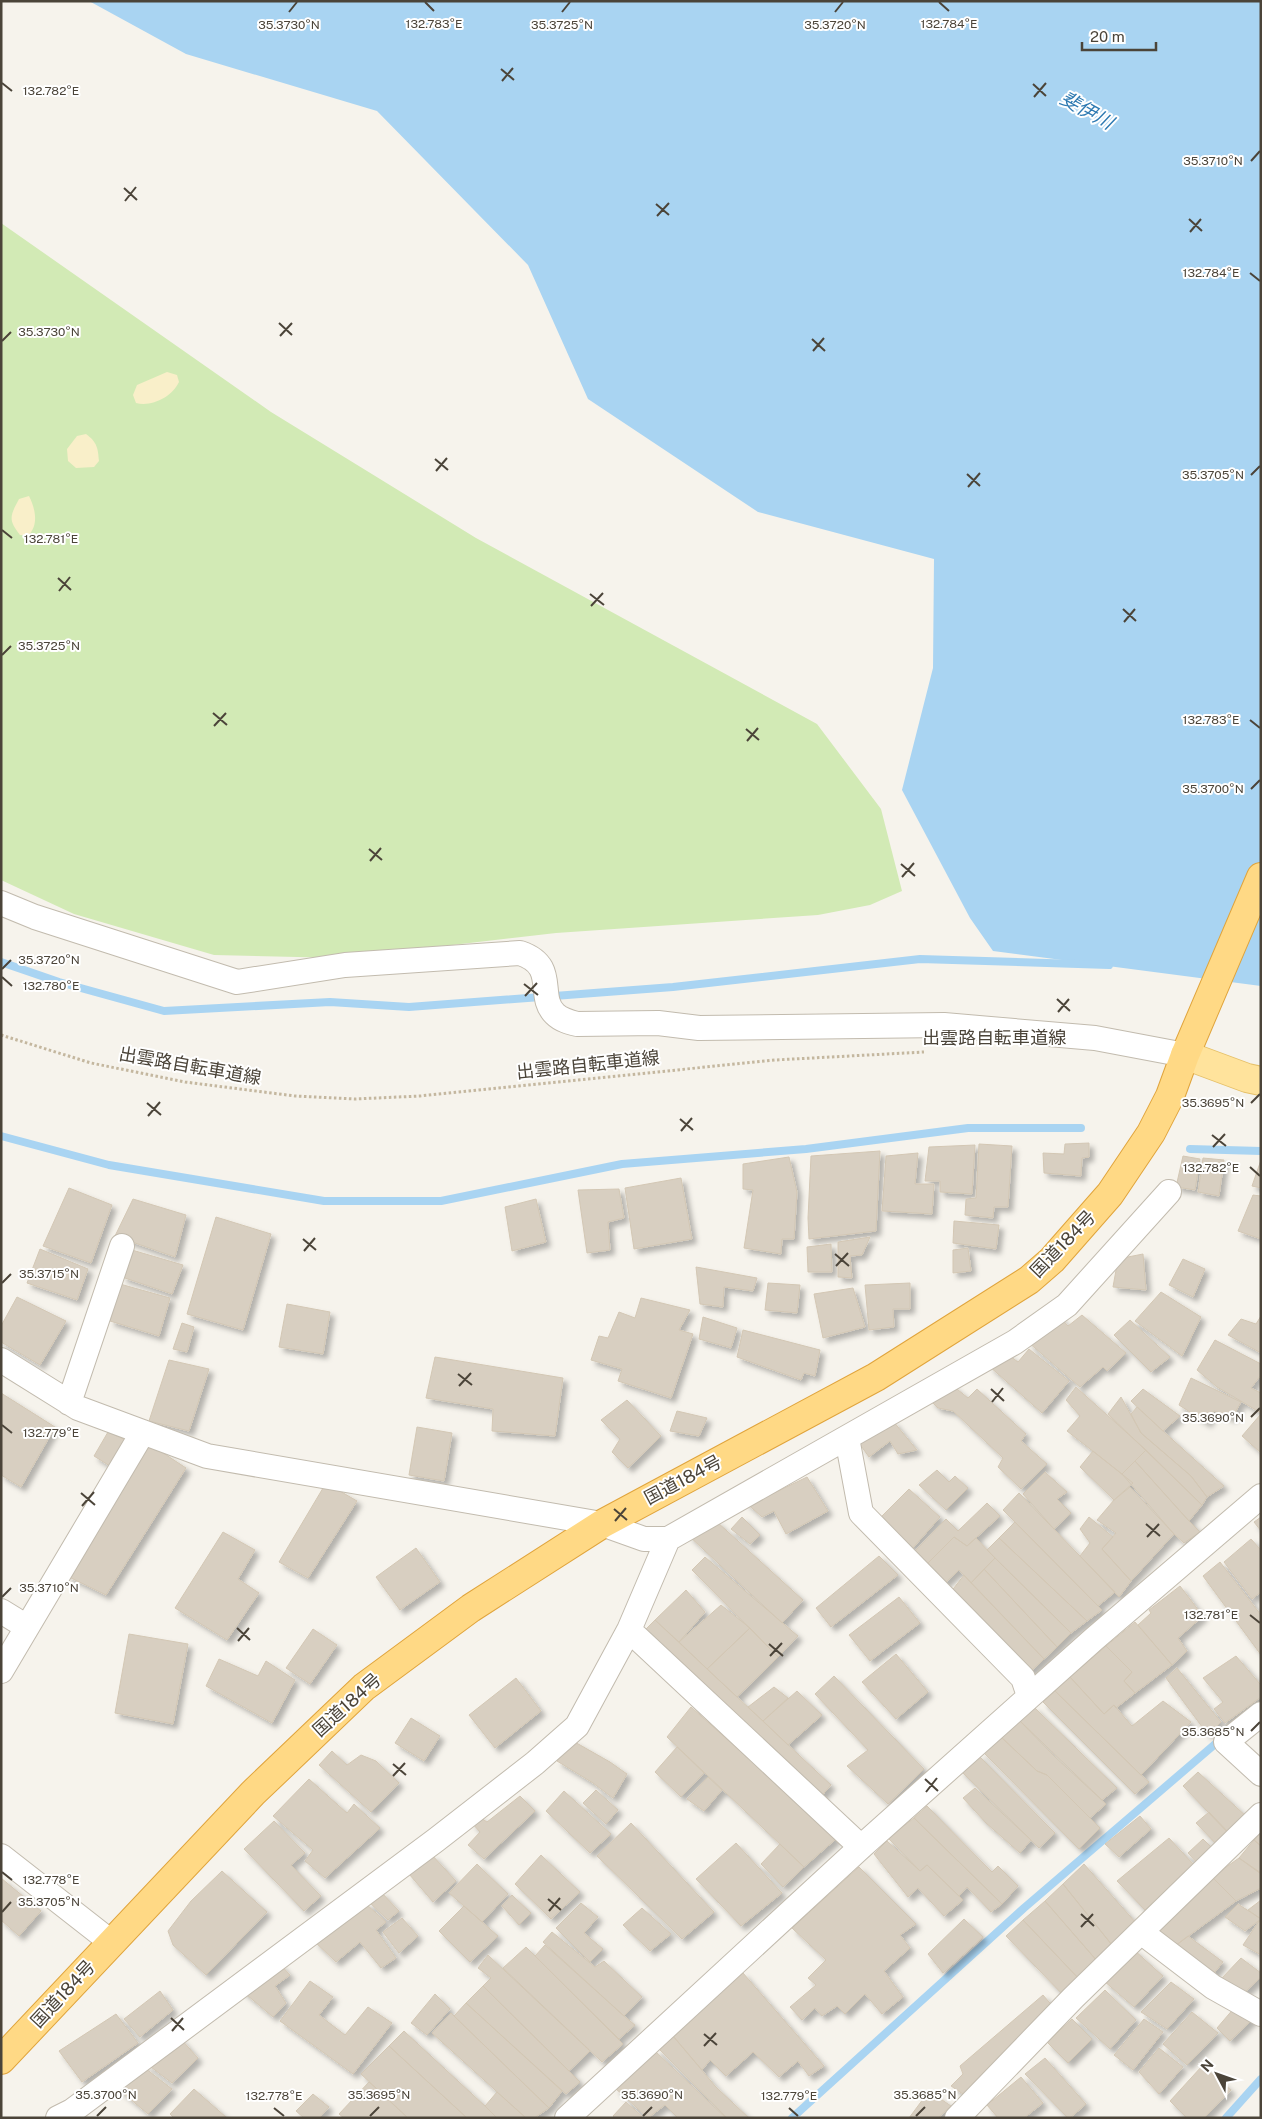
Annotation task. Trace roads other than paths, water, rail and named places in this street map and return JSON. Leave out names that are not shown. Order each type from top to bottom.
[{"type":"highway","name":"国道184号","points":[[1,2060],[253,1792],[364,1687],[471,1608],[602,1524],[876,1377],[1028,1280],[1052,1260],[1110,1194],[1151,1133],[1170,1096],[1185,1055],[1261,877]]},
{"type":"main road","points":[[1185,1055],[1247,1078],[1261,1081]]},
{"type":"street","points":[[1,902],[35,917],[237,982],[345,965],[520,953],[530,956],[540,966],[548,995],[556,1014],[577,1024],[658,1023],[699,1028],[944,1025],[1095,1038],[1185,1055]]},
{"type":"street","points":[[1,1360],[69,1402],[207,1456],[602,1524],[644,1539],[668,1539],[1015,1342],[1067,1305],[1169,1192]]},
{"type":"street","points":[[69,1402],[122,1246]]},
{"type":"street","points":[[1,1671],[143,1432]]},
{"type":"street","points":[[847,1438],[861,1513],[1023,1678],[1029,1696]]},
{"type":"street","points":[[567,2118],[861,1847],[1029,1696],[1261,1496]]},
{"type":"street","points":[[58,2118],[72,2111],[436,1840],[535,1763],[577,1726],[628,1630],[668,1539]]},
{"type":"street","points":[[1,1611],[27,1627]]},
{"type":"street","points":[[628,1630],[861,1847]]},
{"type":"street","points":[[1261,1714],[1226,1742],[1261,1774]]},
{"type":"street","points":[[957,2118],[1073,1998],[1261,1815]]},
{"type":"street","points":[[1,1856],[112,1942]]},
{"type":"street","points":[[1140,1932],[1213,1987],[1261,2014]]},
{"type":"water","name":"斐伊川","points":[[89,1],[1261,1],[1261,986],[993,951],[970,918],[902,790],[933,668],[934,559],[758,512],[588,399],[528,265],[377,111],[186,54]]},
{"type":"waterway","points":[[1,962],[59,982],[164,1011],[330,1002],[409,1007],[673,987],[920,959],[1109,965]]},
{"type":"waterway","points":[[1,1136],[109,1165],[324,1201],[441,1201],[622,1164],[806,1149],[968,1128],[1081,1128]]},
{"type":"waterway","points":[[1190,1149],[1261,1151]]},
{"type":"waterway","points":[[792,2118],[1024,1908],[1221,1739]]},
{"type":"waterway","points":[[1226,2118],[1261,2079]]}]
